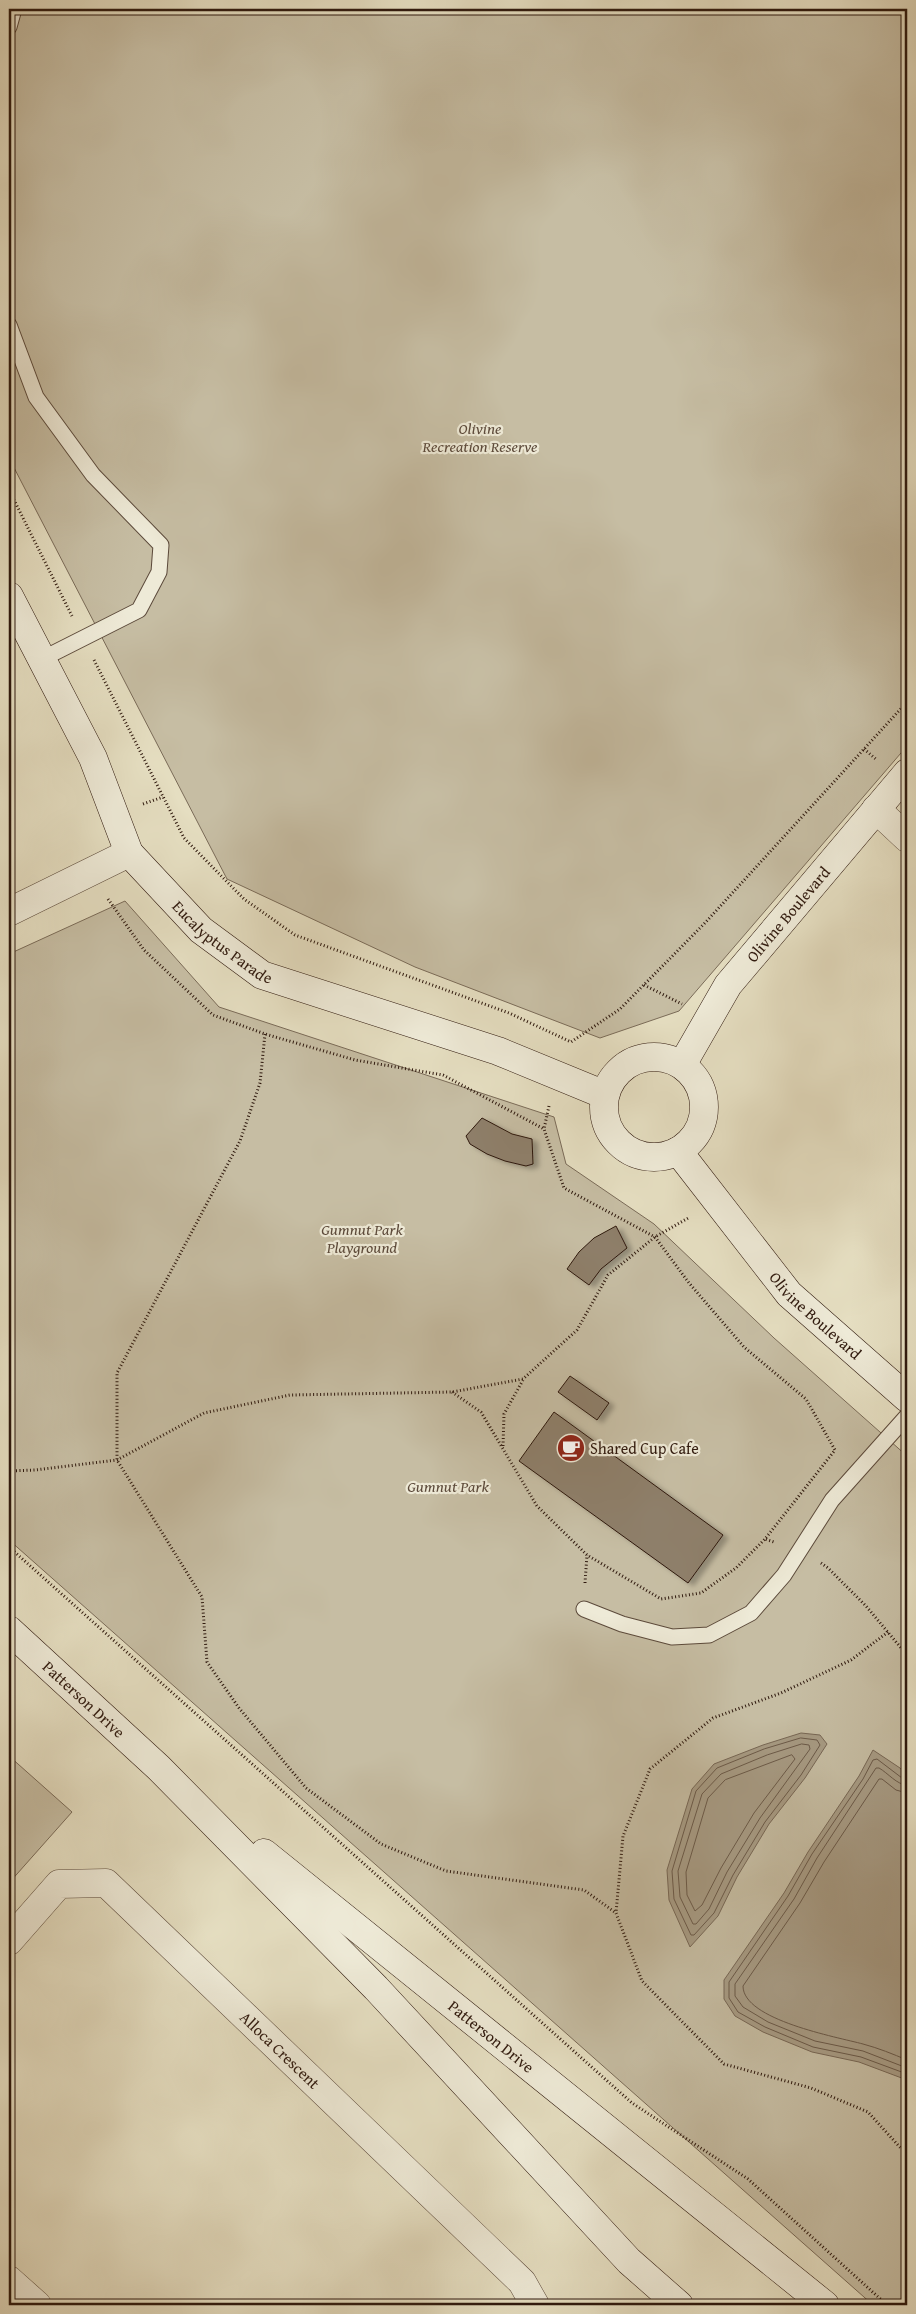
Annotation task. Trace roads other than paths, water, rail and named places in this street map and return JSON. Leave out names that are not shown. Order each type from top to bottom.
[{"type":"street","name":"Eucalyptus Parade","points":[[9,596],[93,758],[129,853],[201,930],[262,975],[498,1051],[604,1095]]},
{"type":"street","name":"Olivine Boulevard","points":[[682,1065],[728,985],[907,773]]},
{"type":"street","points":[[876,809],[907,838]]},
{"type":"street","points":[[9,912],[129,853]]},
{"type":"street","points":[[657,1057],[682,1065],[694,1077],[702,1093],[704,1110],[700,1128],[690,1142],[678,1151],[662,1157],[644,1157],[622,1147],[610,1133],[604,1116],[604,1095],[612,1079],[624,1066],[640,1059],[657,1057]]},
{"type":"street","name":"Olivine Boulevard","points":[[678,1151],[789,1294],[907,1398]]},
{"type":"street","name":"Patterson Drive","points":[[9,1630],[159,1768],[376,1988],[629,2261],[679,2305]]},
{"type":"street","name":"Patterson Drive","points":[[159,1768],[825,2305]]},
{"type":"street","name":"Alloca Crescent","points":[[9,1941],[59,1884],[106,1883],[522,2282],[535,2305]]},
{"type":"street","points":[[9,2280],[37,2305]]},
{"type":"lane","points":[[9,27],[14,9]]},
{"type":"lane","points":[[9,324],[36,397],[93,475],[161,545],[159,572],[139,610],[42,659]]},
{"type":"lane","points":[[584,1609],[622,1624],[672,1637],[709,1635],[751,1613],[784,1575],[832,1500],[907,1416]]},
{"type":"water","points":[[801,1733],[820,1735],[827,1744],[805,1778],[769,1824],[737,1877],[718,1916],[690,1947],[669,1900],[667,1870],[692,1789],[714,1764]]},
{"type":"water","points":[[873,1750],[900,1768],[907,1776],[907,2080],[859,2062],[812,2052],[763,2032],[735,2016],[724,1999],[724,1980],[784,1893],[808,1852],[859,1776]]},
{"type":"place","name":"Shared Cup Cafe","points":[[571,1448]]},
{"type":"park label","name":"Olivine Recreation Reserve","points":[[480,437]]},
{"type":"park label","name":"Gumnut Park Playground","points":[[362,1238]]},
{"type":"park label","name":"Gumnut Park","points":[[448,1486]]}]
